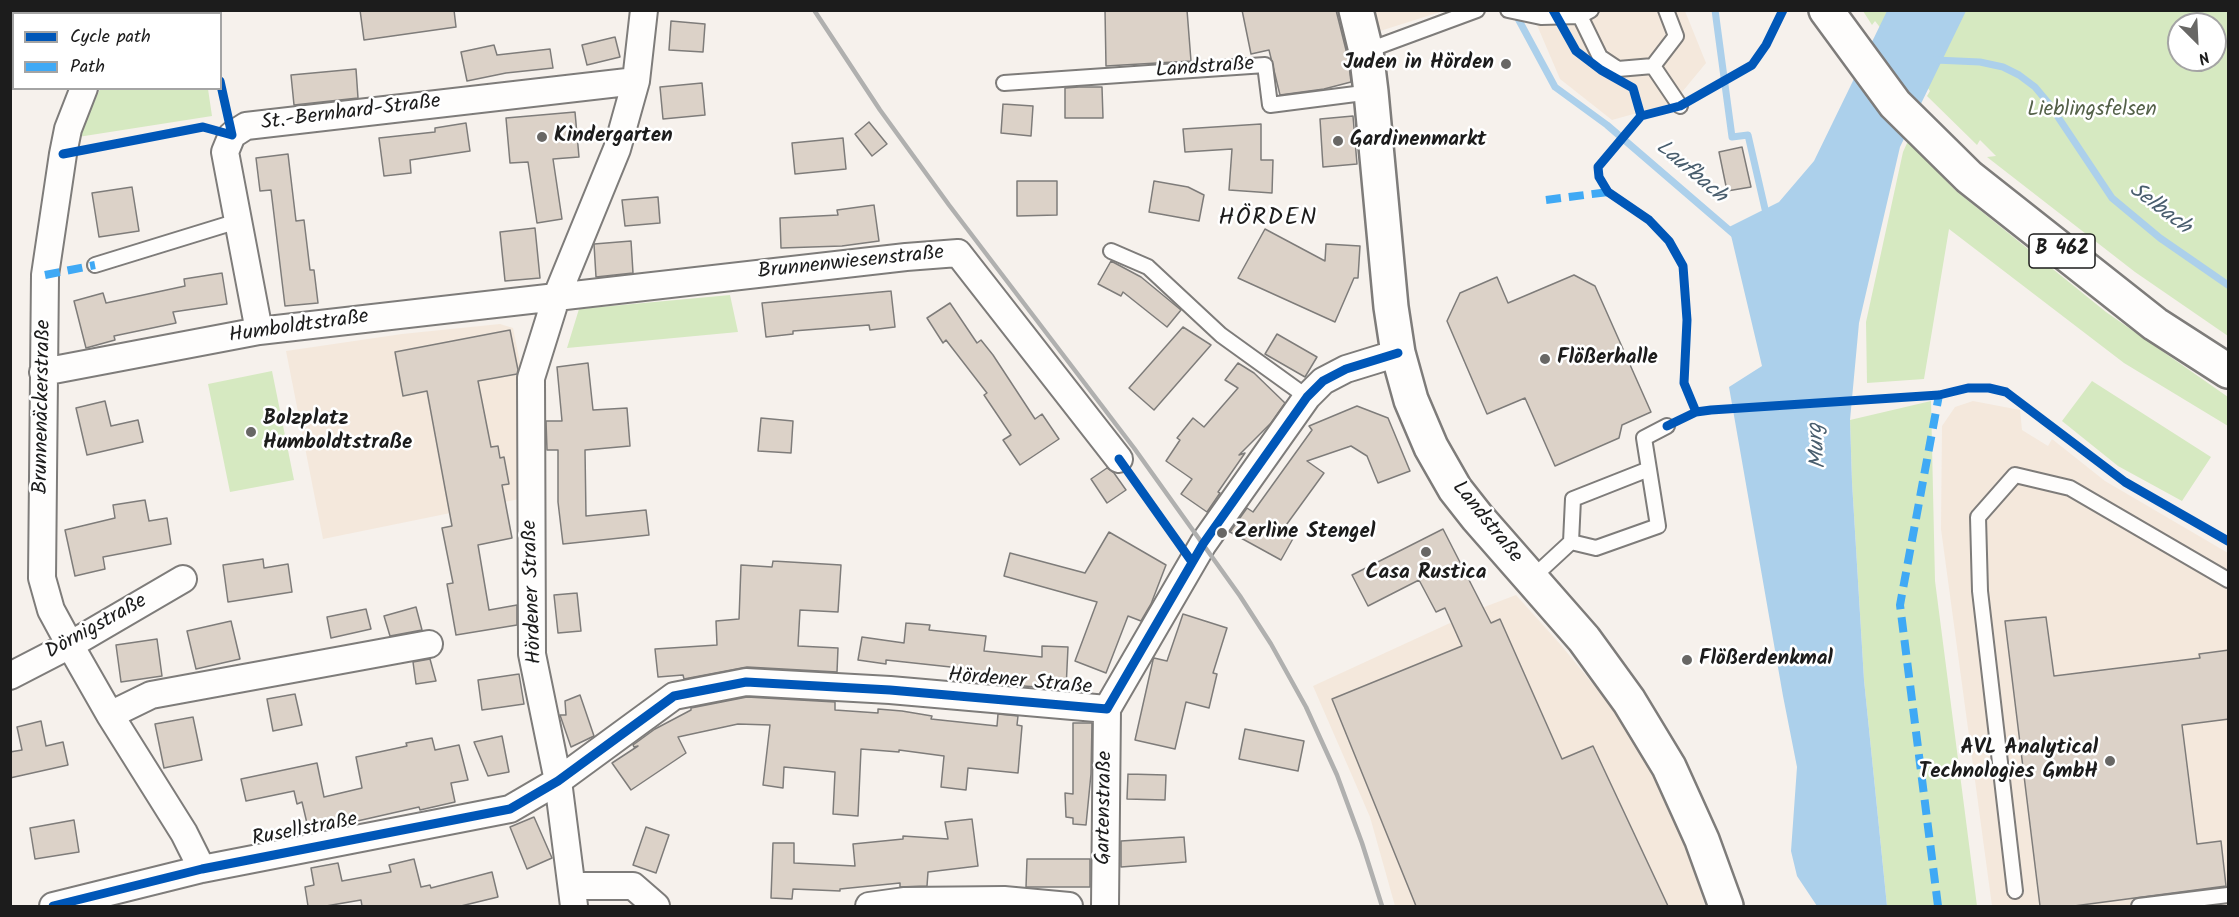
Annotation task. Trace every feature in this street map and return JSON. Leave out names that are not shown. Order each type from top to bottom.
[{"type":"street","name":"Hördener Straße","points":[[644,10],[636,81],[617,149],[556,298],[531,378],[532,654],[558,781],[674,696],[746,682],[890,690],[1107,708],[1203,544],[1307,397],[1323,381],[1346,369],[1398,354]]},
{"type":"street","name":"Landstraße","points":[[1356,10],[1366,51],[1371,92],[1391,307],[1398,354],[1411,400],[1437,458],[1455,489],[1584,639],[1629,701],[1669,767],[1702,840],[1726,906]]},
{"type":"street","name":"B 462","points":[[1826,10],[1895,104],[1970,177],[2155,324],[2229,371]]},
{"type":"street","name":"St.-Bernhard-Straße","points":[[260,332],[225,152],[232,135],[246,126],[636,81]]},
{"type":"street","name":"Brunnenäckerstraße","points":[[83,90],[68,129],[45,275],[42,578],[51,610],[70,645],[110,715],[184,833],[202,869]]},
{"type":"street","name":"Brunnenwiesenstraße","points":[[556,298],[906,257],[958,253],[1119,459]]},
{"type":"street","name":"Humboldtstraße","points":[[43,372],[260,332],[556,298]]},
{"type":"street","name":"Dörnigstraße","points":[[10,676],[70,645],[183,579]]},
{"type":"street","points":[[110,715],[151,695],[429,644]]},
{"type":"street","name":"Gartenstraße","points":[[1105,906],[1107,708]]},
{"type":"street","name":"Rusellstraße","points":[[54,906],[202,869],[510,809],[558,781]]},
{"type":"street","points":[[558,781],[570,900],[633,886],[656,906]]},
{"type":"street","points":[[869,906],[905,901],[1004,900],[1069,906]]},
{"type":"lane","points":[[1366,51],[1477,10]]},
{"type":"lane","points":[[1508,10],[1541,17],[1585,13],[1600,57],[1618,69],[1653,66],[1676,36],[1666,10]]},
{"type":"lane","name":"Landstraße","points":[[1004,83],[1265,65],[1270,105],[1371,92]]},
{"type":"lane","points":[[1653,66],[1680,106]]},
{"type":"lane","points":[[95,265],[238,221]]},
{"type":"lane","points":[[1111,251],[1148,267],[1221,335],[1307,397]]},
{"type":"lane","points":[[1570,542],[1596,548],[1658,526],[1644,438],[1667,426]]},
{"type":"lane","points":[[1531,579],[1570,542],[1573,499],[1649,469]]},
{"type":"lane","points":[[2015,891],[1980,591],[1978,517],[2015,476],[2070,488],[2229,580]]},
{"type":"lane","points":[[2139,906],[2229,895]]},
{"type":"shaded area","points":[[1370,10],[1443,11],[1377,32]]},
{"type":"shaded area","points":[[1531,11],[1685,11],[1706,63],[1673,103],[1612,120],[1560,79]]},
{"type":"shaded area","points":[[500,324],[513,328],[522,373],[524,498],[323,539],[286,351],[402,334]]},
{"type":"shaded area","points":[[1973,401],[2020,410],[2022,430],[2048,446],[2052,439],[2105,481],[2228,553],[2228,906],[1992,906],[1941,529],[1942,426],[1955,407]]},
{"type":"shaded area","points":[[1516,595],[1620,717],[1659,788],[1692,863],[1705,906],[1395,906],[1370,817],[1313,686],[1487,606]]},
{"type":"green space","points":[[195,10],[196,12],[136,12]]},
{"type":"green space","name":"Lieblingsfelsen","points":[[1863,11],[2228,11],[2228,336],[2135,272],[1987,157],[1996,156],[1980,140],[1977,145],[1927,96],[1930,91],[1875,21],[1872,25]]},
{"type":"green space","points":[[100,90],[208,90],[212,116],[78,137]]},
{"type":"green space","points":[[1908,141],[1955,190],[2106,312],[2228,397],[2228,426],[2124,363],[1949,229],[1924,379],[1867,383],[1866,322],[1903,152]]},
{"type":"green space","points":[[730,295],[738,332],[567,348],[579,309]]},
{"type":"green space","name":"Bolzplatz Humboldtstraße","points":[[272,371],[294,480],[230,492],[208,384]]},
{"type":"green space","points":[[2092,381],[2211,457],[2182,501],[2118,466],[2062,421]]},
{"type":"green space","points":[[1931,401],[1935,581],[1977,906],[1887,906],[1864,680],[1850,420]]},
{"type":"water","name":"Murg","points":[[1887,11],[1966,11],[1900,147],[1859,323],[1850,420],[1864,680],[1887,906],[1817,906],[1797,876],[1791,851],[1797,767],[1729,387],[1762,366],[1729,227],[1779,202],[1814,161]]},
{"type":"building","points":[[360,10],[454,10],[456,27],[364,40]]},
{"type":"building","points":[[1105,10],[1187,10],[1191,61],[1106,66]]},
{"type":"building","points":[[1242,10],[1336,10],[1348,58],[1351,82],[1324,89],[1280,95],[1269,50],[1251,54]]},
{"type":"building","points":[[671,21],[705,24],[703,52],[669,50]]},
{"type":"building","points":[[615,37],[620,57],[587,65],[582,45]]},
{"type":"building","points":[[494,45],[497,55],[550,49],[553,68],[506,73],[467,81],[461,52]]},
{"type":"building","points":[[356,69],[358,98],[294,105],[291,75]]},
{"type":"building","points":[[702,83],[705,115],[663,119],[660,87]]},
{"type":"building","points":[[1102,87],[1103,118],[1065,118],[1065,88]]},
{"type":"building","points":[[1003,104],[1033,106],[1031,136],[1001,133]]},
{"type":"building","name":"Kindergarten","points":[[575,112],[579,157],[553,159],[562,219],[537,223],[528,162],[510,163],[506,118]]},
{"type":"building","name":"Gardinenmarkt","points":[[1353,116],[1357,164],[1323,167],[1320,119]]},
{"type":"building","points":[[869,122],[887,144],[872,156],[855,134]]},
{"type":"building","points":[[466,123],[470,151],[410,160],[411,173],[384,176],[379,138],[435,132],[435,128]]},
{"type":"building","points":[[1261,124],[1261,160],[1273,160],[1272,193],[1229,190],[1232,149],[1185,152],[1183,129]]},
{"type":"building","points":[[843,138],[846,169],[795,174],[792,143]]},
{"type":"building","points":[[1742,147],[1751,187],[1727,191],[1719,152]]},
{"type":"building","points":[[288,154],[296,221],[304,220],[310,270],[314,270],[318,303],[285,306],[271,190],[260,191],[256,158]]},
{"type":"building","points":[[1017,181],[1057,181],[1057,215],[1017,216]]},
{"type":"building","points":[[1154,181],[1188,187],[1204,195],[1199,221],[1149,212]]},
{"type":"building","points":[[132,187],[139,231],[99,237],[92,193]]},
{"type":"building","points":[[658,197],[660,223],[625,226],[622,200]]},
{"type":"building","points":[[874,205],[879,241],[842,246],[781,248],[780,218],[838,215],[837,210]]},
{"type":"building","points":[[535,228],[540,278],[505,281],[500,232]]},
{"type":"building","points":[[1265,229],[1325,261],[1326,244],[1360,246],[1358,278],[1354,278],[1335,322],[1238,278]]},
{"type":"building","points":[[631,241],[633,273],[596,277],[594,244]]},
{"type":"building","points":[[1111,261],[1141,277],[1181,310],[1167,327],[1123,292],[1121,296],[1098,284]]},
{"type":"building","points":[[222,273],[227,304],[173,312],[176,323],[114,336],[115,340],[86,348],[74,301],[103,293],[106,303],[185,286],[184,279]]},
{"type":"building","name":"Flößerhalle","points":[[1574,275],[1595,286],[1651,412],[1622,425],[1619,438],[1555,466],[1525,398],[1487,414],[1447,321],[1460,293],[1497,277],[1508,303]]},
{"type":"building","points":[[891,291],[895,327],[870,330],[869,325],[793,331],[793,334],[766,337],[762,303]]},
{"type":"building","points":[[950,303],[977,343],[981,340],[993,355],[1035,419],[1042,414],[1059,439],[1020,465],[1003,440],[1011,435],[984,395],[987,393],[946,340],[943,343],[927,318]]},
{"type":"building","points":[[1183,327],[1211,345],[1154,410],[1129,388]]},
{"type":"building","points":[[510,330],[517,374],[478,381],[491,447],[498,446],[500,458],[504,457],[509,484],[502,485],[512,538],[478,545],[489,610],[517,605],[517,625],[456,635],[447,584],[453,583],[442,528],[452,526],[427,391],[403,396],[395,352]]},
{"type":"building","points":[[1277,334],[1317,357],[1305,377],[1265,354]]},
{"type":"building","points":[[588,363],[593,410],[627,408],[630,446],[585,450],[586,516],[646,510],[649,535],[563,544],[558,502],[558,450],[547,450],[546,421],[562,421],[557,367]]},
{"type":"building","points":[[1238,363],[1254,373],[1285,403],[1271,423],[1239,455],[1245,453],[1207,512],[1181,494],[1192,479],[1166,461],[1180,440],[1177,438],[1193,418],[1204,427],[1238,388],[1225,380]]},
{"type":"building","points":[[105,401],[111,426],[138,420],[143,442],[87,455],[76,408]]},
{"type":"building","points":[[1357,406],[1388,418],[1410,471],[1378,483],[1367,456],[1351,446],[1307,461],[1324,473],[1284,528],[1295,535],[1281,560],[1230,532],[1247,508],[1253,512],[1312,430],[1309,426]]},
{"type":"building","points":[[761,418],[793,421],[791,453],[758,451]]},
{"type":"building","points":[[1107,468],[1114,473],[1126,490],[1107,503],[1091,479]]},
{"type":"building","points":[[145,500],[149,521],[167,518],[171,544],[103,557],[105,569],[75,576],[65,530],[115,518],[113,505]]},
{"type":"building","points":[[1443,529],[1491,623],[1500,619],[1562,759],[1593,746],[1668,906],[1416,906],[1332,699],[1462,646],[1445,608],[1436,612],[1419,580],[1368,606],[1352,575]]},
{"type":"building","points":[[1109,532],[1166,565],[1151,604],[1141,621],[1128,616],[1106,673],[1075,661],[1097,602],[1004,576],[1010,553],[1085,573]]},
{"type":"building","points":[[263,559],[264,568],[288,564],[292,592],[228,602],[223,565]]},
{"type":"building","points":[[773,561],[841,565],[838,612],[800,610],[798,646],[838,648],[837,672],[747,667],[684,679],[683,675],[658,677],[655,649],[717,645],[716,621],[739,619],[741,565],[772,567]]},
{"type":"building","points":[[577,593],[581,631],[558,633],[554,595]]},
{"type":"building","points":[[416,607],[422,630],[390,636],[384,616]]},
{"type":"building","points":[[366,609],[371,629],[331,638],[327,617]]},
{"type":"building","points":[[1183,614],[1227,628],[1213,673],[1217,674],[1209,708],[1186,702],[1175,749],[1135,740],[1153,660],[1154,658],[1167,661]]},
{"type":"building","name":"AVL Analytical Technologies GmbH","points":[[2046,617],[2054,676],[2200,658],[2199,654],[2229,650],[2229,719],[2182,725],[2197,844],[2221,841],[2226,886],[2074,906],[2040,906],[2005,621]]},
{"type":"building","points":[[231,621],[240,659],[196,669],[187,631]]},
{"type":"building","points":[[906,623],[930,625],[929,630],[986,636],[984,651],[1042,657],[1042,646],[1068,647],[1066,689],[995,684],[995,682],[958,678],[960,668],[886,660],[886,664],[858,660],[862,637],[904,643]]},
{"type":"building","points":[[157,639],[162,676],[121,682],[116,645]]},
{"type":"building","points":[[430,659],[436,681],[416,684],[413,662]]},
{"type":"building","points":[[519,674],[524,704],[482,710],[478,680]]},
{"type":"building","points":[[295,694],[302,725],[273,731],[267,699]]},
{"type":"building","points":[[580,695],[594,736],[571,747],[560,715],[566,715],[565,701]]},
{"type":"building","points":[[747,697],[835,702],[835,710],[878,713],[878,709],[902,711],[932,716],[931,719],[997,726],[998,714],[1018,716],[1017,725],[1022,726],[1018,773],[968,768],[966,790],[941,787],[944,756],[899,750],[899,752],[861,749],[858,816],[833,814],[835,772],[784,767],[783,788],[763,785],[770,725],[738,724],[678,737],[686,753],[631,790],[612,763],[638,746],[633,745],[655,729],[691,708]]},
{"type":"building","points":[[193,717],[202,760],[164,768],[155,724]]},
{"type":"building","points":[[41,721],[46,746],[63,742],[68,765],[10,778],[10,752],[22,750],[17,727]]},
{"type":"building","points":[[1073,723],[1092,723],[1091,774],[1086,825],[1073,824],[1073,818],[1066,817],[1065,793],[1073,794]]},
{"type":"building","points":[[1245,729],[1304,741],[1298,771],[1239,759]]},
{"type":"building","points":[[502,736],[509,772],[488,776],[474,742]]},
{"type":"building","points":[[432,738],[435,750],[459,745],[468,780],[451,783],[455,802],[420,810],[419,807],[309,832],[302,802],[297,804],[294,791],[246,801],[241,779],[317,763],[324,797],[362,788],[356,757]]},
{"type":"building","points":[[1128,774],[1166,775],[1165,800],[1127,799]]},
{"type":"building","points":[[534,817],[552,858],[527,869],[510,827]]},
{"type":"building","points":[[972,819],[978,866],[928,872],[927,886],[900,887],[900,883],[840,889],[840,891],[793,889],[792,899],[771,898],[773,843],[794,843],[794,863],[855,866],[853,844],[903,839],[903,836],[948,839],[945,822]]},
{"type":"building","points":[[74,820],[79,852],[35,859],[30,828]]},
{"type":"building","points":[[646,827],[669,835],[656,873],[633,865]]},
{"type":"building","points":[[1184,837],[1186,862],[1121,867],[1121,841]]},
{"type":"building","points":[[414,859],[421,887],[430,885],[431,888],[492,872],[498,897],[461,906],[362,906],[361,900],[326,906],[308,906],[305,887],[314,885],[311,868],[338,863],[342,881],[391,872],[389,865]]},
{"type":"building","points":[[1027,859],[1090,859],[1090,887],[1026,887]]},
{"type":"waterway","points":[[1715,10],[1732,137],[1748,135],[1765,209],[1769,216]]},
{"type":"waterway","name":"Laufbach","points":[[1515,13],[1555,87],[1607,125],[1736,236]]},
{"type":"waterway","name":"Selbach","points":[[1935,60],[1980,62],[2003,67],[2035,87],[2050,105],[2112,198],[2160,238],[2228,285]]},
{"type":"railway","points":[[814,10],[880,110],[949,205],[1134,448],[1240,596],[1271,644],[1306,707],[1337,775],[1382,906]]},
{"type":"marked path","points":[[1546,200],[1608,192]]},
{"type":"marked path","points":[[45,275],[95,265]]},
{"type":"marked path","points":[[1938,906],[1900,605],[1939,395]]},
{"type":"cycle path","points":[[1553,10],[1576,51],[1601,70],[1633,88],[1641,116]]},
{"type":"cycle path","points":[[1696,412],[1684,383],[1687,320],[1683,266],[1669,241],[1649,220],[1608,192],[1599,177],[1598,167],[1641,116],[1680,106],[1752,65],[1766,45],[1783,10]]},
{"type":"cycle path","points":[[63,154],[203,127],[232,135],[222,90]]},
{"type":"cycle path","points":[[53,906],[202,869],[510,809],[558,781],[674,696],[746,682],[890,690],[1107,709],[1203,544],[1307,397],[1323,381],[1346,369],[1398,353]]},
{"type":"cycle path","points":[[1667,426],[1696,412],[1711,410],[1939,395],[1968,388],[1989,388],[2006,392],[2125,482],[2228,541]]},
{"type":"cycle path","points":[[1119,459],[1192,562]]},
{"type":"place","name":"Juden in Hörden","points":[[1506,64]]},
{"type":"place","name":"Kindergarten","points":[[542,137]]},
{"type":"place","name":"Gardinenmarkt","points":[[1338,141]]},
{"type":"place","name":"Flößerhalle","points":[[1545,359]]},
{"type":"place","name":"Bolzplatz Humboldtstraße","points":[[251,432]]},
{"type":"place","name":"Zerline Stengel","points":[[1222,533]]},
{"type":"place","name":"Casa Rustica","points":[[1426,552]]},
{"type":"place","name":"Flößerdenkmal","points":[[1687,660]]},
{"type":"place","name":"AVL Analytical Technologies GmbH","points":[[2110,761]]},
{"type":"district","name":"HÖRDEN","points":[[1268,220]]}]
